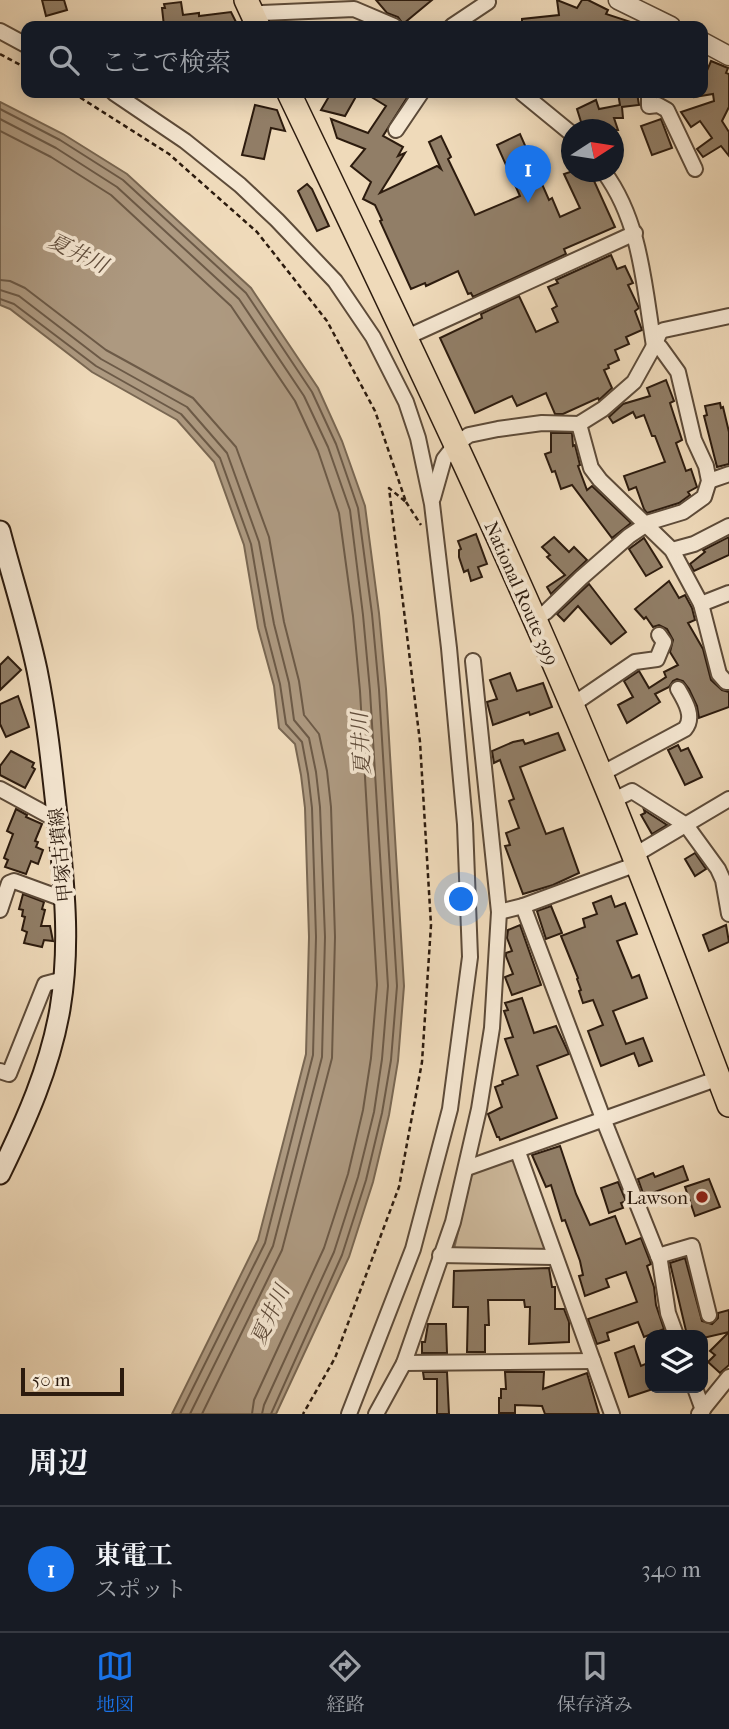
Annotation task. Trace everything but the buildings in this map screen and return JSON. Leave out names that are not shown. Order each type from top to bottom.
[{"type":"highway","name":"National Route 399","points":[[291,98],[455,445],[572,705],[729,1105]]},
{"type":"main road","name":"甲塚古墳線","points":[[0,531],[36,667],[46,726],[66,900],[64,979],[52,1044],[32,1105],[0,1174]]},
{"type":"street","points":[[618,0],[656,21]]},
{"type":"street","points":[[460,21],[488,2]]},
{"type":"street","points":[[251,15],[355,4],[385,21]]},
{"type":"street","points":[[0,31],[21,42]]},
{"type":"street","points":[[708,45],[729,56]]},
{"type":"street","points":[[121,98],[185,141],[240,185],[334,281],[373,337],[406,402],[418,438],[432,504],[449,648],[465,824],[471,957],[450,1109],[413,1249],[349,1414]]},
{"type":"street","points":[[396,130],[418,98]]},
{"type":"street","points":[[528,98],[561,125]]},
{"type":"street","points":[[649,98],[649,106],[658,105],[667,110],[695,169]]},
{"type":"street","points":[[612,182],[635,233],[654,346]]},
{"type":"street","points":[[405,338],[635,233]]},
{"type":"street","points":[[432,504],[444,458],[455,445],[469,435],[542,423],[579,424],[603,409],[634,382],[660,332],[729,316]]},
{"type":"street","points":[[534,620],[629,537],[650,522],[695,506],[704,497],[709,481],[706,466],[694,440],[678,372],[660,347],[654,346]]},
{"type":"street","points":[[579,424],[592,468],[600,480],[672,550],[701,604],[719,674],[729,682]]},
{"type":"street","points":[[709,481],[729,474]]},
{"type":"street","points":[[672,550],[694,544],[729,526]]},
{"type":"street","points":[[701,604],[729,593]]},
{"type":"street","points":[[572,705],[635,662],[657,659],[664,642],[659,635]]},
{"type":"street","points":[[376,1414],[404,1363],[453,1222],[479,1109],[492,1028],[499,912],[473,661]]},
{"type":"street","points":[[601,774],[685,729],[689,724],[687,705],[678,689]]},
{"type":"street","points":[[0,789],[57,820]]},
{"type":"street","points":[[612,802],[632,791],[686,825],[718,869],[723,880],[729,914]]},
{"type":"street","points":[[499,912],[523,906],[635,860],[729,799]]},
{"type":"street","points":[[0,910],[9,883],[14,881],[66,900]]},
{"type":"street","points":[[523,906],[658,1256],[668,1313],[674,1330]]},
{"type":"street","points":[[0,1071],[9,1074],[45,984],[64,979]]},
{"type":"street","points":[[467,1168],[719,1078]]},
{"type":"street","points":[[518,1152],[612,1414]]},
{"type":"street","points":[[658,1256],[692,1246],[709,1315]]},
{"type":"street","points":[[440,1255],[554,1257]]},
{"type":"street","points":[[404,1363],[593,1361]]},
{"type":"street","points":[[701,1412],[729,1377]]},
{"type":"street","points":[[696,1393],[701,1412]]},
{"type":"path","points":[[0,54],[21,65]]},
{"type":"path","points":[[81,98],[169,155],[257,232],[327,321],[375,411],[406,502],[389,488],[420,743],[431,925],[422,1062],[399,1187],[335,1357],[303,1414]]},
{"type":"shaded area","points":[[509,1160],[514,1161],[547,1252],[454,1249],[472,1173]]},
{"type":"water","name":"夏井川","points":[[0,102],[63,134],[127,174],[251,288],[318,388],[342,441],[365,506],[386,689],[404,986],[398,1061],[389,1115],[373,1182],[349,1257],[276,1414],[172,1414],[258,1240],[306,1054],[309,937],[305,808],[295,744],[279,728],[274,686],[258,628],[244,545],[214,462],[177,420],[92,372],[10,309],[0,305]]},
{"type":"place","name":"東電工","points":[[528,203]]},
{"type":"place","name":"Lawson","points":[[702,1197]]}]
